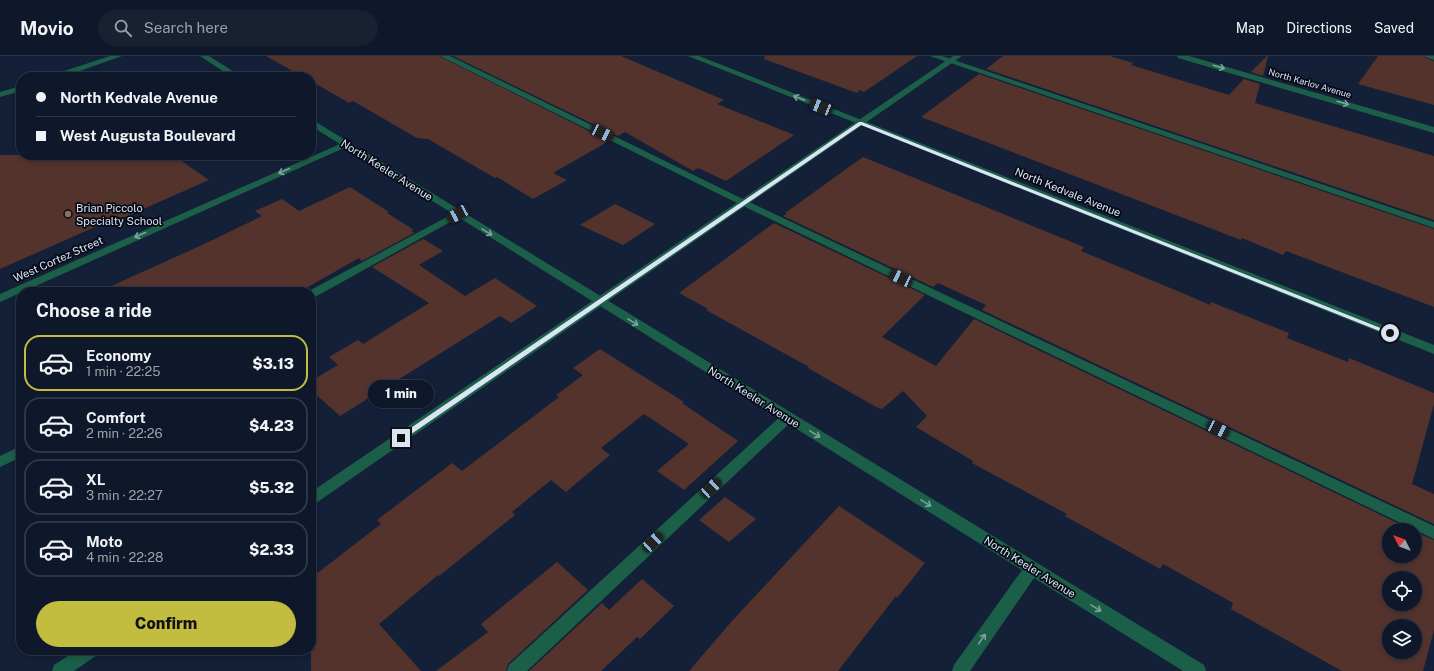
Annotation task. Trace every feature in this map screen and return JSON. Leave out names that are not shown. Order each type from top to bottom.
[{"type":"street","points":[[70,72],[118,56]]},
{"type":"street","points":[[204,56],[230,72]]},
{"type":"street","points":[[444,56],[744,203],[1434,533]]},
{"type":"street","name":"North Kedvale Avenue","points":[[692,56],[1434,350]]},
{"type":"street","points":[[934,56],[1434,225]]},
{"type":"street","points":[[316,496],[958,56]]},
{"type":"street","name":"North Karlov Avenue","points":[[1181,56],[1434,130]]},
{"type":"street","points":[[1427,56],[1434,58]]},
{"type":"street","points":[[0,95],[16,90]]},
{"type":"street","name":"North Keeler Avenue","points":[[316,125],[1198,671]]},
{"type":"street","name":"West Cortez Street","points":[[316,157],[346,144]]},
{"type":"street","name":"West Cortez Street","points":[[25,287],[310,160]]},
{"type":"street","points":[[316,291],[458,214]]},
{"type":"street","name":"West Cortez Street","points":[[0,298],[16,291]]},
{"type":"street","points":[[515,671],[788,417]]},
{"type":"street","points":[[0,462],[16,454]]},
{"type":"street","points":[[960,671],[1032,568]]},
{"type":"street","points":[[60,671],[84,655]]},
{"type":"building","points":[[266,56],[439,56],[609,141],[553,173],[567,180],[533,199],[497,177],[495,178],[428,139],[417,138],[353,101],[349,103],[316,84],[316,72],[294,72]]},
{"type":"building","points":[[453,56],[621,56],[724,100],[717,104],[794,135],[726,181],[698,168],[693,171],[625,132],[618,136]]},
{"type":"building","points":[[765,56],[917,56],[864,92],[860,90],[857,93],[764,59]]},
{"type":"building","points":[[1003,56],[1110,56],[1133,63],[1131,65],[1229,95],[1244,79],[1260,84],[1255,103],[1434,156],[1434,220],[986,69]]},
{"type":"building","points":[[1267,56],[1263,76],[1251,72]]},
{"type":"building","points":[[1378,56],[1422,56],[1434,61],[1434,105],[1358,84]]},
{"type":"building","points":[[979,74],[1434,229],[1434,307],[1286,251],[1283,255],[1242,238],[1241,240],[921,117]]},
{"type":"building","name":"Brian Piccolo Specialty School","points":[[0,155],[16,155],[16,160],[180,160],[209,180],[116,221],[113,219],[0,269]]},
{"type":"building","points":[[863,157],[1084,247],[1081,251],[1210,305],[1211,302],[1289,333],[1287,338],[1348,362],[1349,358],[1434,393],[1434,404],[1412,484],[1434,494],[1434,524],[982,310],[986,305],[938,283],[933,287],[783,216],[787,214],[785,213]]},
{"type":"building","points":[[350,187],[389,212],[387,213],[414,230],[411,231],[414,233],[362,261],[359,258],[308,287],[109,287],[262,216],[255,211],[282,199],[299,211]]},
{"type":"building","points":[[615,204],[655,224],[623,245],[580,225]]},
{"type":"building","points":[[774,223],[925,295],[882,337],[936,366],[974,319],[1397,523],[1382,523],[1382,563],[1422,563],[1422,535],[1434,540],[1434,630],[1423,671],[1342,671],[1231,609],[1233,603],[1163,564],[1160,569],[1065,516],[1067,514],[972,463],[973,461],[916,427],[927,416],[903,391],[882,409],[876,407],[808,368],[809,367],[706,310],[708,309],[679,293]]},
{"type":"building","points":[[423,239],[443,251],[419,265],[465,296],[495,278],[537,306],[511,323],[500,316],[340,416],[316,394],[316,378],[338,365],[329,357],[358,340],[363,344],[429,303],[372,267]]},
{"type":"building","points":[[600,349],[684,402],[682,403],[738,441],[684,490],[657,471],[689,444],[644,414],[601,448],[610,455],[566,492],[551,480],[512,512],[515,515],[439,576],[438,575],[379,624],[421,671],[311,671],[311,655],[316,655],[316,574],[381,524],[377,520],[452,463],[462,471],[559,397],[556,395],[583,375],[573,368]]},
{"type":"building","points":[[725,497],[756,519],[729,542],[699,520]]},
{"type":"building","points":[[839,506],[925,563],[897,598],[896,596],[838,671],[689,671],[732,621]]},
{"type":"building","points":[[557,562],[588,590],[508,664],[506,671],[436,671],[488,632],[481,624]]},
{"type":"building","points":[[642,579],[674,606],[640,639],[637,637],[601,671],[529,671],[602,603],[609,610]]},
{"type":"place","name":"Brian Piccolo Specialty School","points":[[68,214]]},
{"type":"route","points":[[401,438],[861,123],[1390,333]]}]
